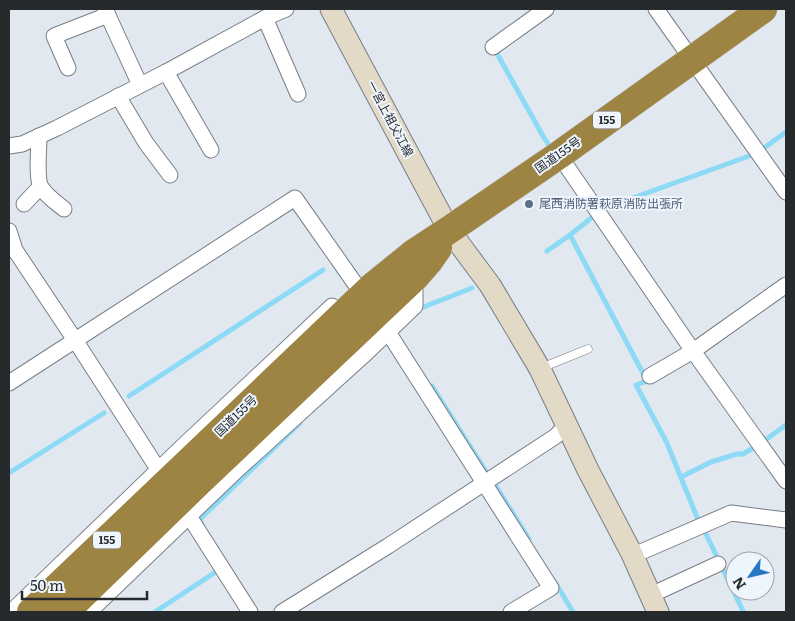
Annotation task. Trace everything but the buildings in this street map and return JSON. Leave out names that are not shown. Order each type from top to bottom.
[{"type":"highway","name":"国道155号","points":[[31,612],[180,473],[372,287],[414,253],[559,154],[763,9]]},
{"type":"highway","name":"国道155号","points":[[65,612],[180,473],[414,277],[429,261],[450,230]]},
{"type":"street","points":[[9,146],[22,144],[39,136],[166,72],[265,18],[286,9]]},
{"type":"street","name":"一宮上祖父江線","points":[[332,9],[450,230],[490,285],[540,369],[588,470],[632,554],[654,605]]},
{"type":"street","points":[[493,46],[546,9]]},
{"type":"street","points":[[656,9],[786,192]]},
{"type":"street","points":[[68,68],[54,36],[107,12],[140,85]]},
{"type":"street","points":[[265,18],[298,94]]},
{"type":"street","points":[[166,72],[211,150]]},
{"type":"street","points":[[118,96],[146,144],[170,175]]},
{"type":"street","points":[[39,136],[38,173],[40,187],[64,209]]},
{"type":"street","points":[[559,154],[693,351],[786,480]]},
{"type":"street","points":[[24,204],[40,187]]},
{"type":"street","points":[[9,383],[295,198],[356,285],[372,287]]},
{"type":"street","points":[[9,231],[15,250],[75,340],[180,473],[14,612]]},
{"type":"street","points":[[89,612],[235,472],[415,306],[414,277]]},
{"type":"street","points":[[650,376],[693,351],[786,285]]},
{"type":"street","points":[[388,332],[551,588],[511,612]]},
{"type":"street","points":[[282,612],[388,546],[556,436],[567,424]]},
{"type":"street","points":[[632,554],[634,555],[731,513],[786,520]]},
{"type":"street","points":[[189,516],[250,612]]},
{"type":"street","points":[[654,605],[653,594],[718,564]]},
{"type":"lane","points":[[540,369],[588,349]]},
{"type":"waterway","points":[[496,49],[552,150]]},
{"type":"waterway","points":[[764,148],[786,132]]},
{"type":"waterway","points":[[605,208],[752,155]]},
{"type":"waterway","points":[[547,251],[595,215]]},
{"type":"waterway","points":[[570,235],[647,381],[636,385],[666,441],[699,522]]},
{"type":"waterway","points":[[129,396],[323,270]]},
{"type":"waterway","points":[[417,311],[472,288]]},
{"type":"waterway","points":[[432,386],[487,473]]},
{"type":"waterway","points":[[9,473],[104,413]]},
{"type":"waterway","points":[[202,524],[199,520],[300,423]]},
{"type":"waterway","points":[[764,441],[786,425]]},
{"type":"waterway","points":[[681,477],[711,462],[743,454],[758,445]]},
{"type":"waterway","points":[[494,483],[529,539]]},
{"type":"waterway","points":[[705,532],[743,611]]},
{"type":"waterway","points":[[155,612],[214,573]]},
{"type":"waterway","points":[[555,582],[573,612]]},
{"type":"place","name":"尾西消防署萩原消防出張所","points":[[529,204]]}]
